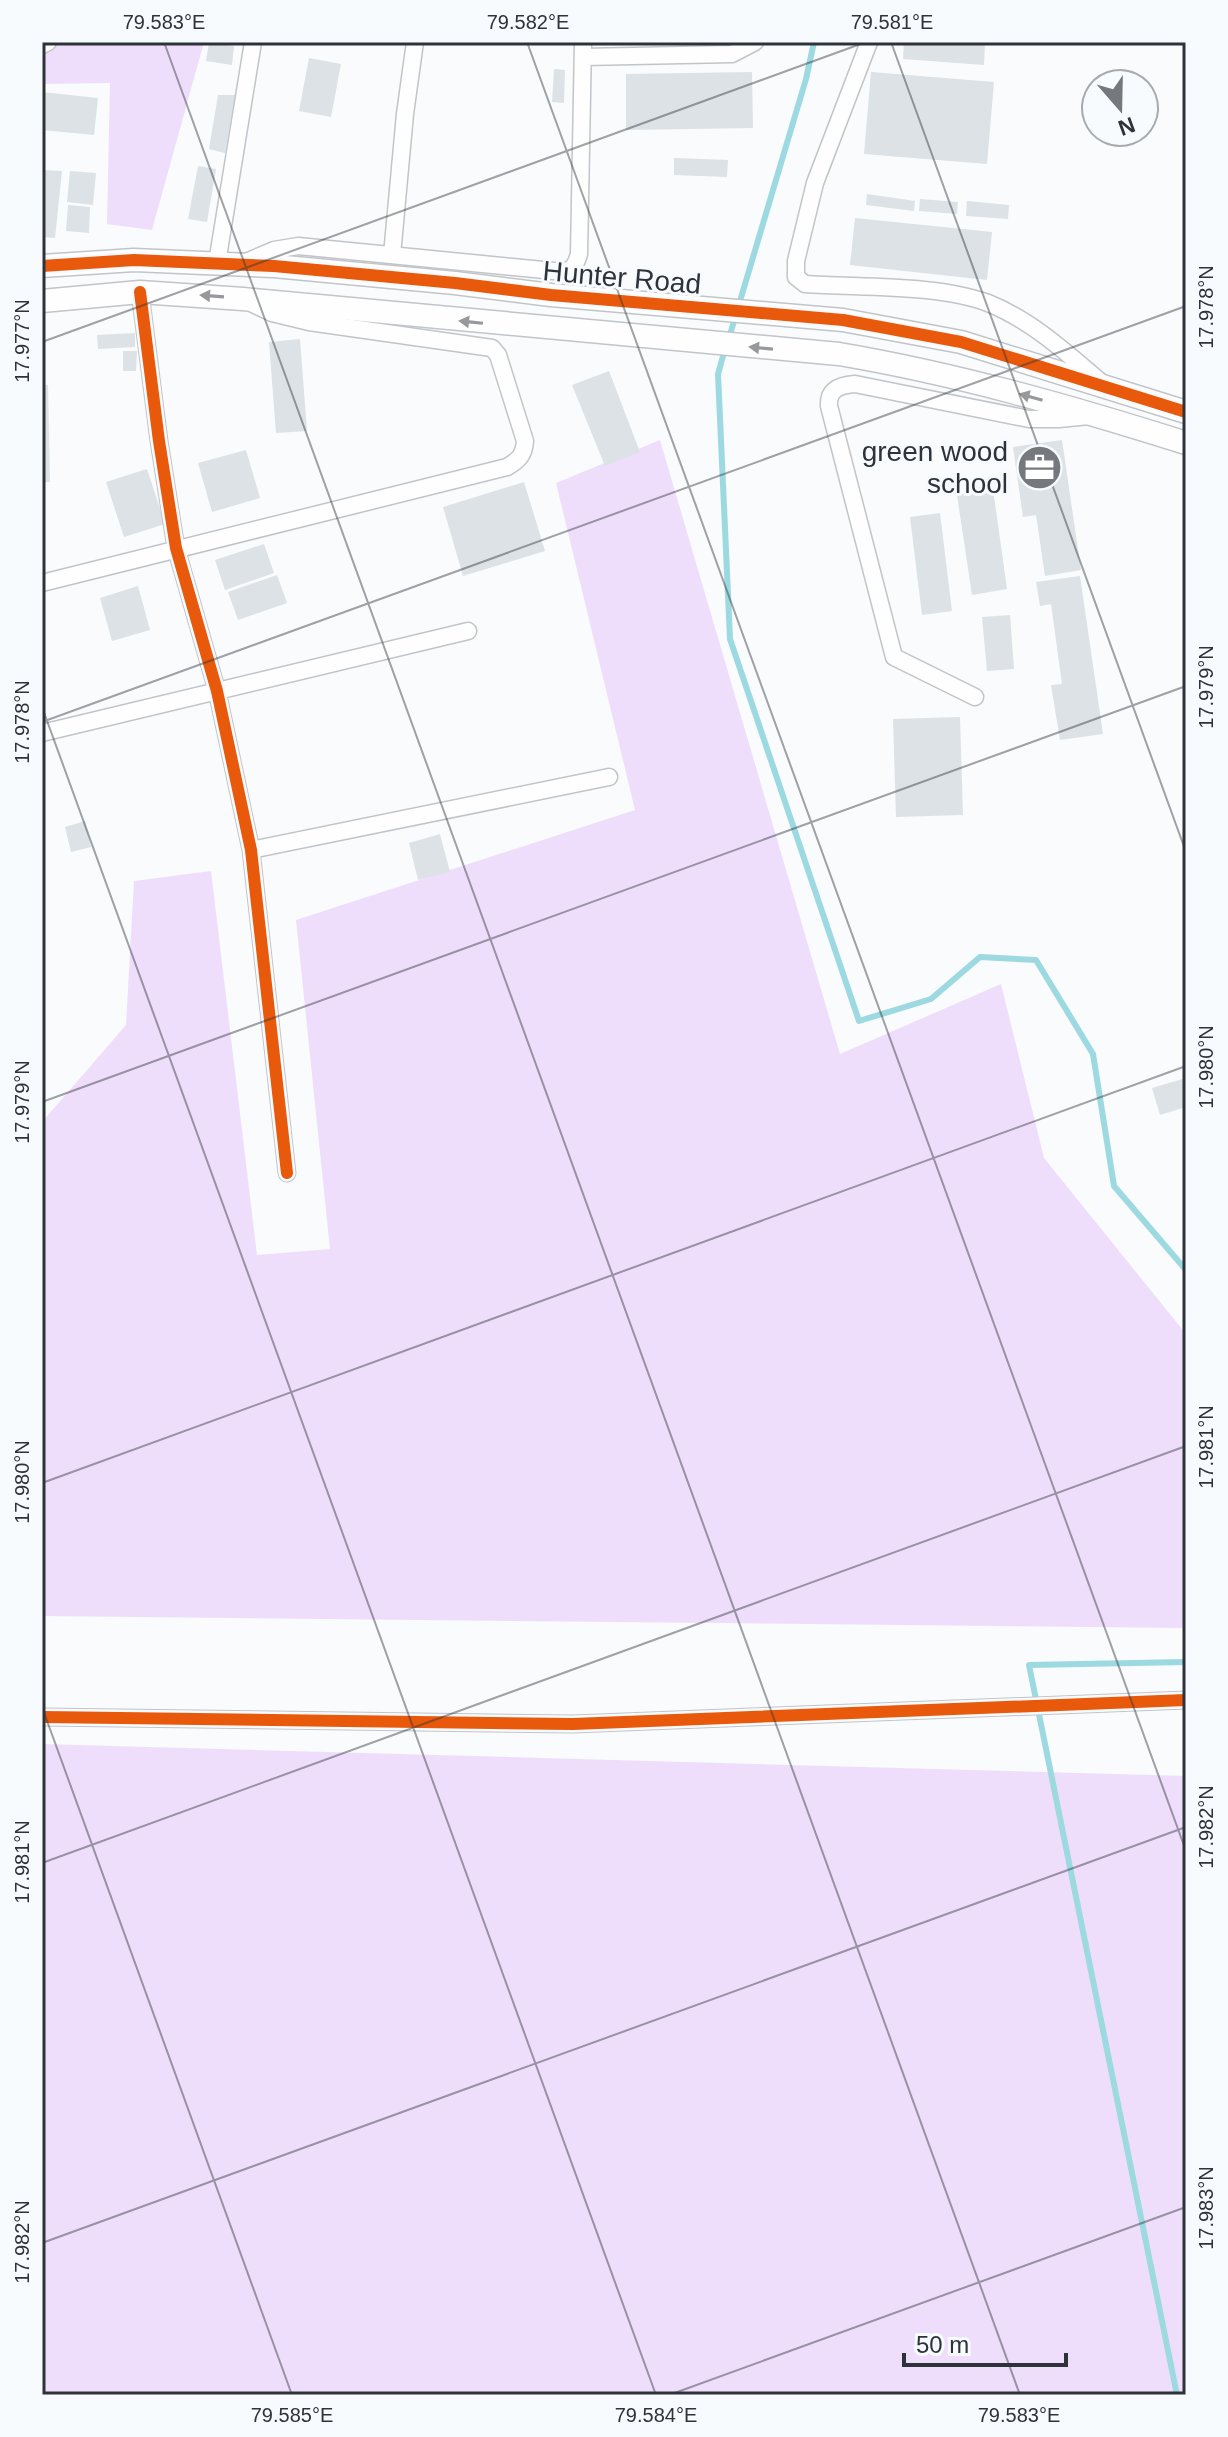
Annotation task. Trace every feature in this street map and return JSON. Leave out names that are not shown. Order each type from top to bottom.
[{"type":"street","points":[[42,45],[48,42]]},
{"type":"street","points":[[217,263],[253,42]]},
{"type":"street","points":[[392,255],[415,42]]},
{"type":"street","points":[[241,264],[274,250],[298,246],[564,272],[575,265],[579,254],[583,50],[732,54],[755,42]]},
{"type":"street","points":[[869,42],[815,183],[796,261],[796,277],[805,284],[914,290],[988,303],[1043,335],[1107,387]]},
{"type":"street","name":"Hunter Road","points":[[42,266],[134,260],[241,264],[843,320],[961,342],[1186,412]]},
{"type":"street","points":[[140,292],[176,548],[217,691],[251,850],[287,1173]]},
{"type":"street","name":"Hunter Road","points":[[42,301],[140,292],[839,354],[903,365],[1094,415],[1186,443]]},
{"type":"street","points":[[42,583],[507,467],[520,459],[525,441],[498,355],[492,348],[309,322],[272,313],[243,299]]},
{"type":"street","points":[[975,697],[894,657],[829,406],[831,393],[836,388],[855,384],[1029,419],[1094,415]]},
{"type":"street","points":[[42,733],[468,631]]},
{"type":"street","points":[[251,850],[609,777]]},
{"type":"street","points":[[42,1717],[573,1724],[1186,1700]]},
{"type":"shaded area","points":[[42,42],[204,42],[152,230],[107,224],[110,83],[42,84]]},
{"type":"shaded area","points":[[660,440],[840,1054],[1001,984],[1044,1158],[1186,1334],[1186,1628],[42,1616],[42,1122],[126,1025],[134,881],[211,871],[257,1255],[330,1249],[296,920],[635,810],[556,483]]},
{"type":"shaded area","points":[[42,1744],[1186,1776],[1186,2395],[42,2395]]},
{"type":"building","points":[[904,42],[985,42],[984,65],[903,59]]},
{"type":"building","points":[[209,43],[234,46],[232,65],[206,61]]},
{"type":"building","points":[[309,58],[341,64],[331,117],[299,111]]},
{"type":"building","points":[[554,69],[565,70],[564,103],[552,102]]},
{"type":"building","points":[[752,72],[753,128],[626,130],[626,74]]},
{"type":"building","points":[[871,72],[994,82],[987,164],[864,154]]},
{"type":"building","points":[[42,92],[98,98],[94,135],[42,130]]},
{"type":"building","points":[[218,95],[235,95],[225,153],[209,149]]},
{"type":"building","points":[[674,158],[728,160],[727,177],[674,175]]},
{"type":"building","points":[[198,166],[216,169],[207,222],[188,219]]},
{"type":"building","points":[[42,170],[62,171],[55,238],[42,237]]},
{"type":"building","points":[[70,171],[96,173],[93,205],[67,202]]},
{"type":"building","points":[[867,194],[915,201],[914,211],[866,205]]},
{"type":"building","points":[[920,199],[958,202],[957,214],[919,211]]},
{"type":"building","points":[[967,201],[1009,205],[1008,219],[966,216]]},
{"type":"building","points":[[68,205],[90,207],[89,233],[66,231]]},
{"type":"building","points":[[855,218],[992,232],[987,280],[850,265]]},
{"type":"building","points":[[135,333],[135,347],[98,349],[97,335]]},
{"type":"building","points":[[300,339],[307,431],[276,433],[269,342]]},
{"type":"building","points":[[123,351],[137,351],[136,371],[123,371]]},
{"type":"building","points":[[609,371],[640,452],[605,466],[572,385]]},
{"type":"building","points":[[42,385],[48,385],[50,482],[42,482]]},
{"type":"building","points":[[1062,440],[1081,570],[1045,576],[1036,515],[1023,517],[1013,447]]},
{"type":"building","points":[[246,450],[260,498],[212,512],[198,463]]},
{"type":"building","points":[[147,469],[165,524],[124,537],[106,482]]},
{"type":"building","points":[[524,482],[545,551],[463,576],[443,507]]},
{"type":"building","points":[[993,489],[1007,589],[972,595],[957,495]]},
{"type":"building","points":[[940,513],[952,611],[922,615],[910,517]]},
{"type":"building","points":[[264,544],[274,573],[225,590],[215,560]]},
{"type":"building","points":[[277,575],[287,603],[238,620],[228,592]]},
{"type":"building","points":[[1080,576],[1103,734],[1060,740],[1051,685],[1062,684],[1051,604],[1040,606],[1036,582]]},
{"type":"building","points":[[138,586],[150,630],[112,641],[100,598]]},
{"type":"building","points":[[1010,615],[1014,669],[987,671],[982,617]]},
{"type":"building","points":[[960,717],[963,815],[896,817],[893,719]]},
{"type":"building","points":[[85,821],[91,847],[71,852],[65,827]]},
{"type":"building","points":[[440,834],[450,872],[418,880],[409,843]]},
{"type":"building","points":[[1186,1078],[1186,1107],[1160,1115],[1152,1088]]},
{"type":"waterway","points":[[729,338],[806,79],[814,42]]},
{"type":"waterway","points":[[725,349],[718,374],[730,639],[859,1021],[931,999],[980,957],[1036,960],[1093,1054],[1114,1186],[1186,1270]]},
{"type":"waterway","points":[[1177,2395],[1029,1665],[1186,1662]]},
{"type":"cycle path","points":[[42,266],[134,260],[274,266],[551,295],[843,320],[961,342],[1186,412]]},
{"type":"cycle path","points":[[140,292],[176,548],[217,691],[251,850],[287,1173]]},
{"type":"cycle path","points":[[42,1717],[573,1724],[1186,1700]]},
{"type":"place","name":"green wood school","points":[[1039,467]]}]
